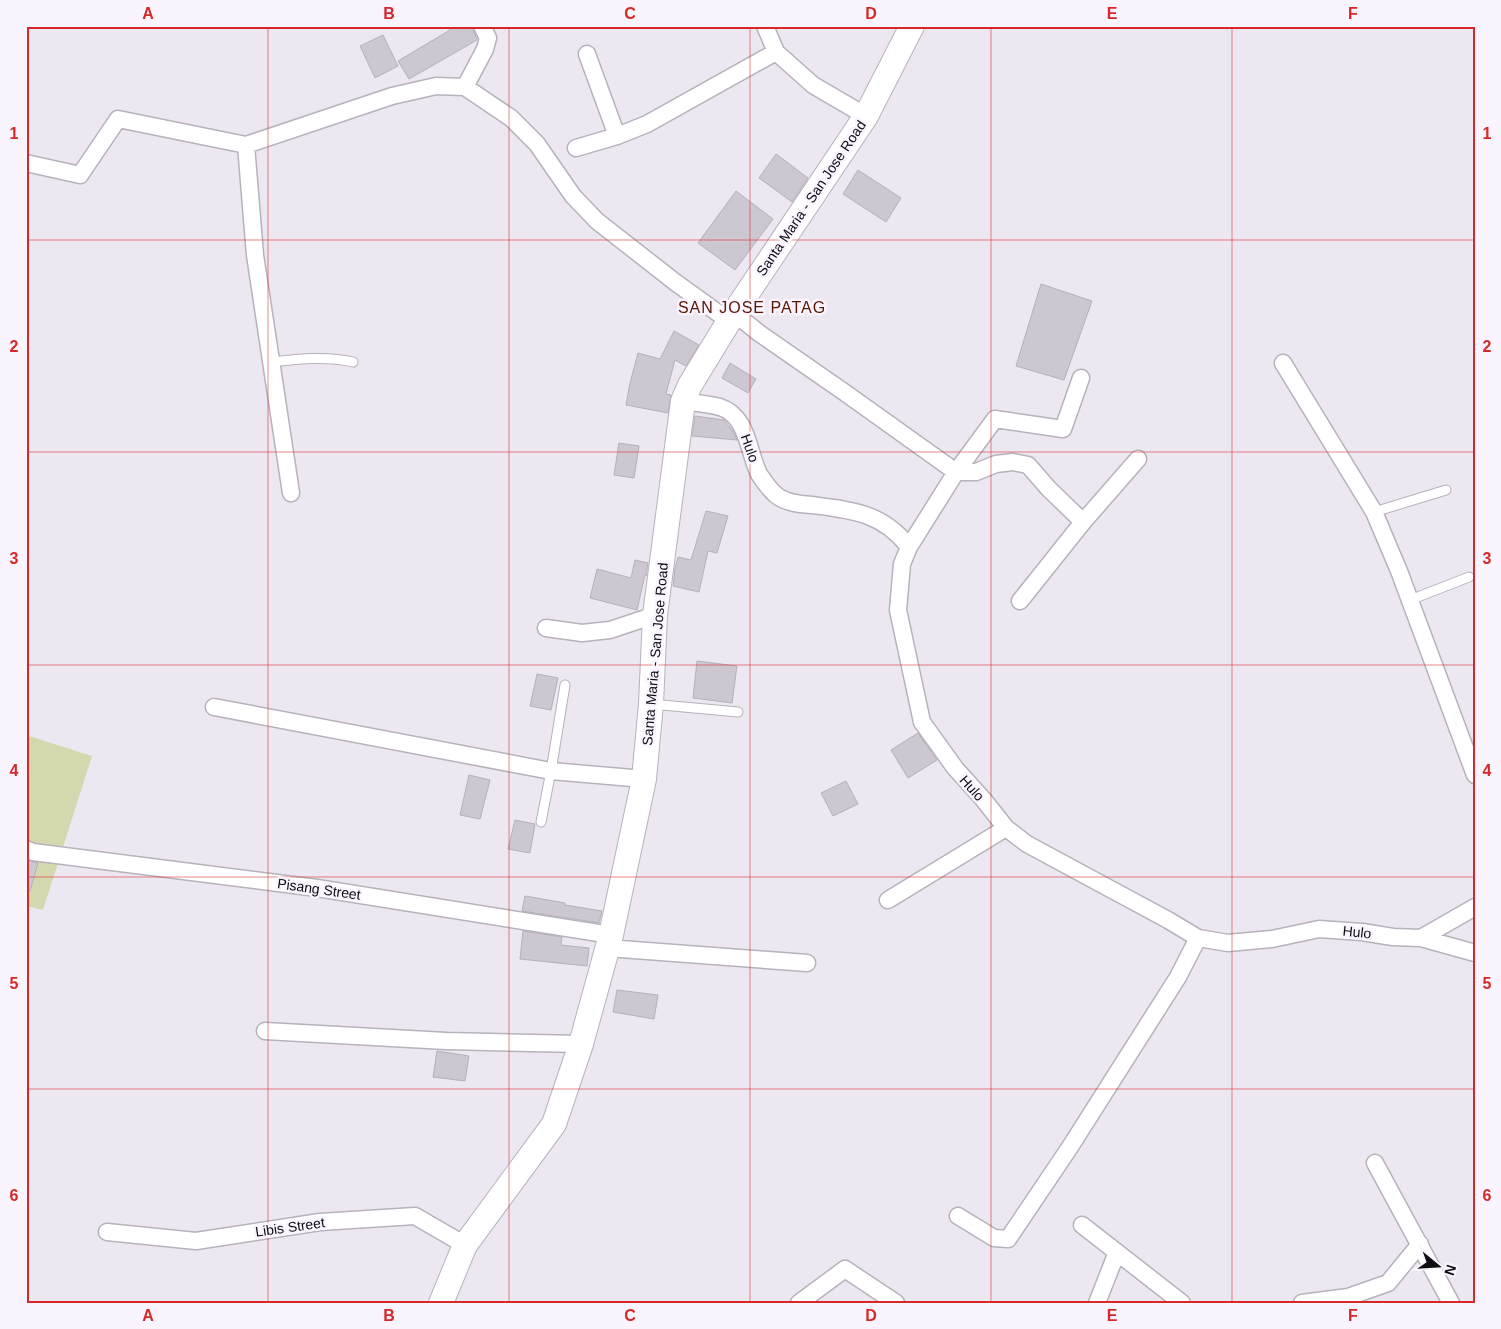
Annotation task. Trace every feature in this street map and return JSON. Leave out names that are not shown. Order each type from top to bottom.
[{"type":"main road","name":"Santa Maria - San Jose Road","points":[[441,1303],[465,1245],[554,1124],[581,1044],[609,942],[644,779],[651,704],[655,615],[683,400],[732,317],[866,116],[912,26]]},
{"type":"street","points":[[465,87],[485,49],[488,38],[482,26]]},
{"type":"street","points":[[765,26],[776,52],[813,85],[866,116]]},
{"type":"street","points":[[576,148],[617,136],[647,124],[776,52]]},
{"type":"street","points":[[587,54],[617,136]]},
{"type":"street","points":[[26,163],[80,175],[118,119],[246,146],[392,96],[436,86],[465,87],[511,118],[537,144],[573,196],[597,221],[675,282],[760,333],[956,472],[976,472],[996,464],[1013,462],[1028,465],[1048,488],[1083,522]]},
{"type":"street","points":[[246,146],[255,255],[292,493]]},
{"type":"street","points":[[1283,363],[1374,512],[1410,600],[1475,775]]},
{"type":"street","points":[[909,547],[956,472],[995,419],[1063,429],[1081,378]]},
{"type":"street","name":"Hulo","points":[[683,400],[722,408],[733,415],[741,424],[760,474],[776,494],[787,502],[848,510],[874,517],[900,534],[909,547],[901,570],[898,610],[922,722],[955,768],[1006,828],[1027,844],[1198,938],[1228,942],[1272,939],[1319,929],[1421,938],[1475,953]]},
{"type":"street","points":[[1020,601],[1083,522],[1138,458]]},
{"type":"street","points":[[546,628],[582,633],[610,630],[655,615]]},
{"type":"street","points":[[214,707],[552,771],[644,779]]},
{"type":"street","points":[[888,900],[1006,828]]},
{"type":"street","name":"Pisang Street","points":[[26,849],[33,852],[317,888],[609,942],[807,963]]},
{"type":"street","points":[[1421,938],[1475,907]]},
{"type":"street","points":[[958,1216],[994,1238],[1008,1239],[1070,1148],[1178,977],[1198,938]]},
{"type":"street","points":[[265,1031],[446,1041],[581,1044]]},
{"type":"street","points":[[1375,1163],[1452,1303]]},
{"type":"street","name":"Libis Street","points":[[107,1232],[196,1241],[320,1222],[415,1216],[465,1245]]},
{"type":"street","points":[[1082,1225],[1182,1303]]},
{"type":"street","points":[[1302,1303],[1348,1297],[1388,1283],[1420,1244]]},
{"type":"street","points":[[1097,1303],[1117,1252]]},
{"type":"street","points":[[799,1303],[846,1269],[896,1303]]},
{"type":"lane","points":[[271,362],[319,358],[353,362]]},
{"type":"lane","points":[[1374,512],[1446,490]]},
{"type":"lane","points":[[1410,600],[1469,577]]},
{"type":"lane","points":[[541,822],[552,771],[564,685]]},
{"type":"lane","points":[[651,704],[738,712]]},
{"type":"green space","points":[[26,735],[92,756],[43,910],[26,906]]},
{"type":"building","points":[[448,26],[472,26],[477,40],[409,79],[398,61],[450,30]]},
{"type":"building","points":[[383,35],[398,66],[375,78],[360,46]]},
{"type":"building","points":[[776,154],[808,178],[792,202],[759,178]]},
{"type":"building","points":[[858,170],[901,198],[886,222],[843,194]]},
{"type":"building","points":[[736,191],[773,219],[735,270],[698,243]]},
{"type":"building","points":[[1041,284],[1092,301],[1064,380],[1016,366]]},
{"type":"building","points":[[674,331],[699,345],[686,366],[675,360],[666,394],[671,395],[668,413],[626,405],[638,353],[660,359]]},
{"type":"building","points":[[730,363],[756,379],[748,393],[722,378]]},
{"type":"building","points":[[695,416],[724,420],[733,431],[737,440],[692,436]]},
{"type":"building","points":[[619,443],[639,446],[634,478],[614,475]]},
{"type":"building","points":[[706,511],[728,516],[717,553],[708,551],[699,592],[673,586],[678,557],[691,560]]},
{"type":"building","points":[[635,560],[648,563],[637,610],[590,598],[597,569],[631,578]]},
{"type":"building","points":[[697,661],[737,666],[732,703],[693,698]]},
{"type":"building","points":[[537,674],[558,678],[551,710],[530,706]]},
{"type":"building","points":[[918,733],[937,760],[908,778],[891,750]]},
{"type":"building","points":[[469,775],[490,780],[480,819],[460,815]]},
{"type":"building","points":[[846,781],[858,804],[833,816],[821,793]]},
{"type":"building","points":[[515,820],[535,824],[530,853],[508,849]]},
{"type":"building","points":[[26,860],[38,863],[30,891],[26,891]]},
{"type":"building","points":[[525,896],[602,911],[599,923],[522,911]]},
{"type":"building","points":[[523,931],[562,937],[561,945],[589,948],[587,966],[520,959]]},
{"type":"building","points":[[617,990],[658,995],[654,1019],[613,1012]]},
{"type":"building","points":[[437,1051],[469,1056],[465,1081],[433,1077]]},
{"type":"district","name":"SAN JOSE PATAG","points":[[752,307]]}]
